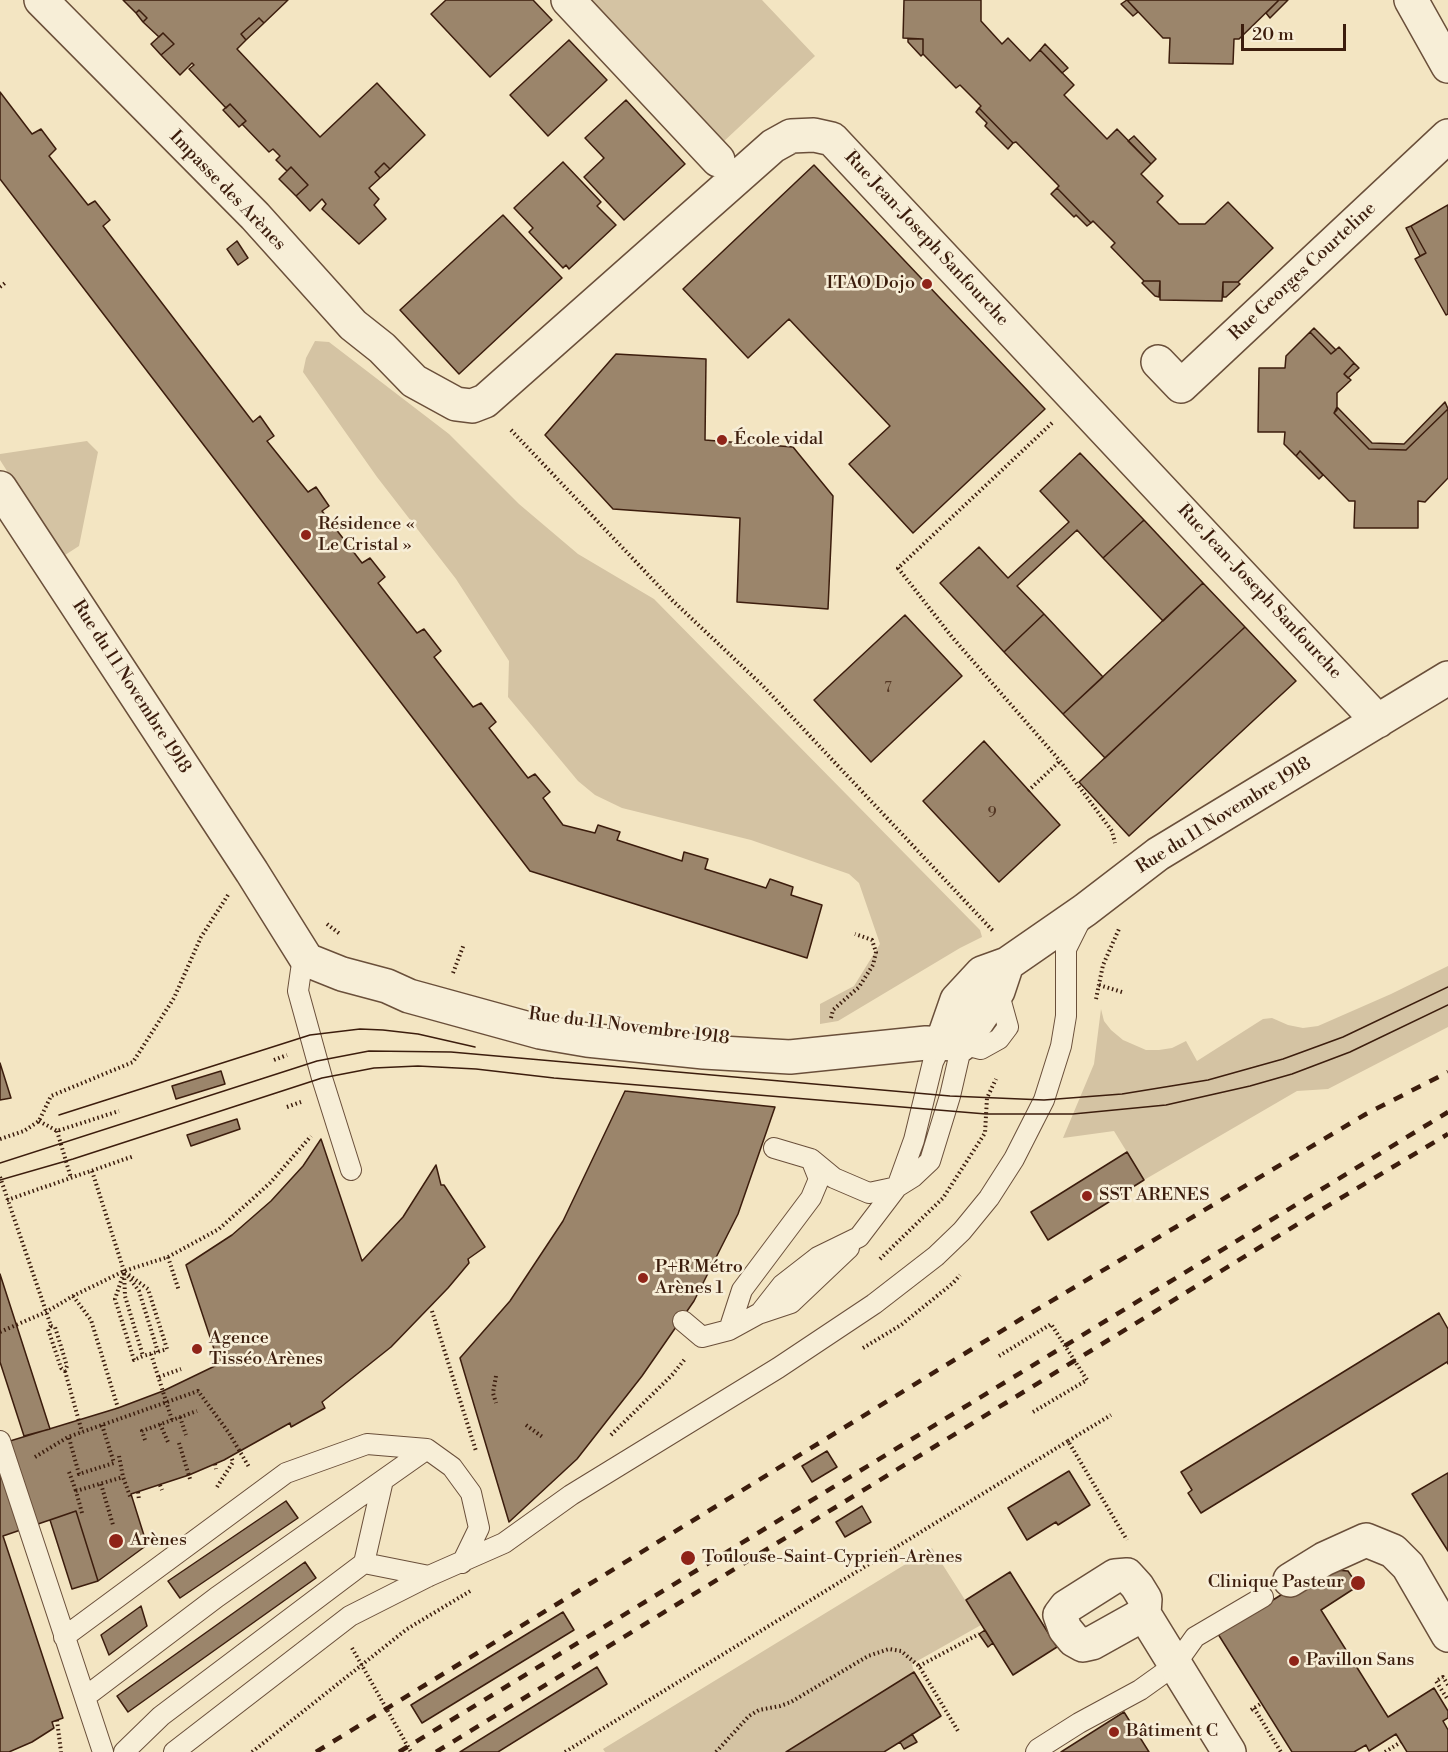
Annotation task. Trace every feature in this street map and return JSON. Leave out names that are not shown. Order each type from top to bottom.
[{"type":"street","name":"Impasse des Arènes","points":[[41,0],[255,216],[353,326],[382,348],[414,381]]},
{"type":"street","points":[[567,0],[718,160]]},
{"type":"street","points":[[1411,0],[1448,66]]},
{"type":"street","name":"Rue Jean-Joseph Sanfourche","points":[[414,381],[456,404],[472,406],[485,401],[773,146],[791,136],[814,135],[832,139],[1378,721]]},
{"type":"street","name":"Rue Georges Courteline","points":[[1158,362],[1181,386],[1448,136]]},
{"type":"street","name":"Rue du 11 Novembre 1918","points":[[0,488],[249,886],[308,960],[342,974],[387,986],[409,996],[540,1032],[587,1040],[704,1052],[790,1057],[952,1043],[957,1000],[982,973],[1001,964],[1085,910],[1158,854],[1448,678]]},
{"type":"street","points":[[1290,1580],[1324,1559],[1366,1540],[1393,1551],[1408,1566],[1448,1635]]},
{"type":"street","points":[[1144,1614],[1092,1643],[1083,1645],[1074,1640],[1065,1629],[1060,1615],[1066,1606],[1115,1576],[1127,1575],[1145,1599],[1144,1614],[1229,1752]]},
{"type":"lane","points":[[174,1752],[350,1616],[429,1576],[504,1543],[571,1495],[778,1368],[874,1304],[936,1256],[962,1231],[989,1198],[1014,1159],[1044,1100],[1061,1046],[1065,1016],[1066,949],[1085,910]]},
{"type":"lane","points":[[308,960],[301,970],[298,991],[351,1170]]},
{"type":"lane","points":[[683,1321],[702,1337],[729,1330],[760,1313],[782,1285],[818,1257],[859,1237],[897,1187],[914,1140],[933,1062],[952,1043],[981,1049],[999,1039],[1008,1027],[1001,964]]},
{"type":"lane","points":[[774,1148],[811,1160],[834,1178],[869,1193],[897,1187]]},
{"type":"lane","points":[[729,1330],[742,1290],[811,1198],[819,1179],[811,1160]]},
{"type":"lane","points":[[0,1441],[103,1752]]},
{"type":"lane","points":[[64,1637],[286,1473],[367,1444],[427,1449],[452,1467],[471,1493],[479,1528],[462,1563]]},
{"type":"lane","points":[[85,1697],[217,1598],[427,1449]]},
{"type":"lane","points":[[124,1752],[161,1716],[364,1563],[383,1480]]},
{"type":"lane","points":[[364,1563],[429,1576]]},
{"type":"lane","points":[[1036,1752],[1078,1723],[1140,1690],[1175,1665],[1195,1637],[1263,1597]]},
{"type":"path","points":[[0,287],[5,283]]},
{"type":"path","points":[[1060,416],[898,568],[952,637],[1060,761],[1112,831],[1116,849]]},
{"type":"path","points":[[511,430],[672,600],[762,685],[1001,964]]},
{"type":"path","points":[[1028,791],[1060,761]]},
{"type":"path","points":[[0,1139],[24,1131],[39,1121],[51,1096],[132,1062],[174,998],[201,937],[226,897],[249,886]]},
{"type":"path","points":[[320,918],[345,939]]},
{"type":"path","points":[[1121,924],[1103,965],[1099,986],[1122,992]]},
{"type":"path","points":[[831,1022],[833,1010],[859,987],[873,965],[876,952],[872,940],[855,934]]},
{"type":"path","points":[[452,977],[464,944]]},
{"type":"path","points":[[286,1049],[290,1063]]},
{"type":"path","points":[[274,1060],[288,1055]]},
{"type":"path","points":[[879,1260],[943,1198],[985,1133],[987,1098],[996,1079]]},
{"type":"path","points":[[299,1094],[304,1109]]},
{"type":"path","points":[[286,1107],[301,1101]]},
{"type":"path","points":[[57,1131],[119,1111]]},
{"type":"path","points":[[39,1121],[57,1131],[71,1178]]},
{"type":"path","points":[[0,1332],[46,1312],[124,1271],[168,1257],[219,1229],[270,1183],[312,1137],[309,1127]]},
{"type":"path","points":[[7,1200],[134,1156]]},
{"type":"path","points":[[92,1171],[124,1271],[125,1296],[143,1356]]},
{"type":"path","points":[[0,1177],[51,1326],[55,1327],[67,1366],[65,1371],[82,1432]]},
{"type":"path","points":[[168,1257],[179,1291]]},
{"type":"path","points":[[124,1271],[148,1289],[167,1349],[134,1360],[115,1299],[124,1271]]},
{"type":"path","points":[[124,1271],[139,1291],[158,1352]]},
{"type":"path","points":[[73,1296],[91,1320],[118,1408]]},
{"type":"path","points":[[874,1304],[892,1330]]},
{"type":"path","points":[[432,1311],[476,1452]]},
{"type":"path","points":[[999,1356],[1051,1324],[1087,1380],[1033,1412]]},
{"type":"path","points":[[607,1439],[672,1375],[702,1337]]},
{"type":"path","points":[[152,1354],[172,1420]]},
{"type":"path","points":[[159,1377],[181,1370]]},
{"type":"path","points":[[496,1376],[493,1393],[496,1403]]},
{"type":"path","points":[[27,1461],[68,1437],[198,1391]]},
{"type":"path","points":[[145,1440],[142,1431],[197,1411]]},
{"type":"path","points":[[565,1752],[1111,1415]]},
{"type":"path","points":[[180,1417],[186,1435]]},
{"type":"path","points":[[160,1424],[168,1442]]},
{"type":"path","points":[[68,1437],[80,1474],[114,1464],[102,1425]]},
{"type":"path","points":[[525,1425],[544,1438]]},
{"type":"path","points":[[1068,1441],[1131,1545],[1127,1575]]},
{"type":"path","points":[[179,1443],[190,1479]]},
{"type":"path","points":[[119,1456],[131,1499]]},
{"type":"path","points":[[217,1487],[233,1462],[231,1456]]},
{"type":"path","points":[[69,1473],[82,1513]]},
{"type":"path","points":[[76,1491],[123,1477]]},
{"type":"path","points":[[101,1484],[112,1525]]},
{"type":"path","points":[[160,1485],[162,1490]]},
{"type":"path","points":[[138,1492],[139,1500]]},
{"type":"path","points":[[919,1666],[980,1634]]},
{"type":"path","points":[[716,1752],[749,1716],[759,1710],[791,1702],[879,1651],[889,1649],[901,1651],[919,1666],[958,1731]]},
{"type":"path","points":[[1448,1685],[1443,1677],[1436,1681],[1448,1700]]},
{"type":"path","points":[[1262,1703],[1253,1709],[1281,1752]]},
{"type":"path","points":[[57,1720],[61,1752]]},
{"type":"path","points":[[1385,1752],[1401,1742]]},
{"type":"shaded area","points":[[585,0],[762,0],[815,56],[721,144]]},
{"type":"shaded area","points":[[315,341],[329,342],[449,434],[519,504],[578,554],[654,599],[980,930],[982,937],[838,1021],[820,1024],[820,1004],[854,986],[880,944],[859,883],[849,874],[751,840],[622,808],[595,795],[578,781],[508,697],[509,661],[456,579],[377,477],[303,372],[306,358]]},
{"type":"shaded area","points":[[87,441],[98,452],[79,546],[62,557],[0,460],[0,454]]},
{"type":"shaded area","points":[[1448,966],[1448,1027],[1328,1089],[1297,1091],[1144,1180],[1114,1131],[1063,1138],[1094,1064],[1101,1009],[1104,1021],[1123,1040],[1146,1050],[1172,1048],[1186,1041],[1197,1061],[1263,1019],[1272,1018],[1303,1028],[1318,1026]]},
{"type":"shaded area","points":[[932,1548],[981,1625],[912,1664],[914,1672],[786,1752],[605,1752],[603,1749]]},
{"type":"building","points":[[123,0],[288,0],[264,23],[259,18],[241,34],[246,40],[237,49],[320,137],[377,83],[425,135],[390,169],[384,163],[375,172],[380,178],[369,188],[379,199],[374,205],[386,219],[359,244],[322,209],[326,204],[322,199],[310,211],[296,196],[308,185],[291,167],[287,171],[276,160],[280,156],[273,149],[269,152],[242,124],[246,121],[230,104],[226,108],[189,69],[194,65],[192,63],[180,75],[161,55],[174,44],[163,33],[159,37],[143,22],[147,18],[139,10],[136,13]]},
{"type":"building","points":[[446,0],[533,0],[552,20],[490,77],[431,14]]},
{"type":"building","points":[[904,0],[981,0],[981,21],[1002,44],[1008,38],[1030,61],[1040,50],[1074,85],[1064,95],[1107,139],[1117,129],[1151,164],[1141,174],[1163,196],[1157,202],[1179,224],[1205,224],[1228,202],[1273,248],[1238,282],[1223,282],[1222,301],[1160,300],[1160,281],[1144,281],[1111,247],[1115,243],[1093,221],[1091,223],[1057,188],[1059,186],[1016,142],[1013,143],[960,85],[956,88],[923,54],[923,39],[903,38]]},
{"type":"building","points":[[1127,0],[1279,0],[1239,39],[1234,39],[1233,64],[1169,63],[1170,38],[1163,38]]},
{"type":"building","points":[[1127,0],[1138,12],[1133,16],[1121,4]]},
{"type":"building","points":[[1279,0],[1288,0],[1270,18],[1266,13]]},
{"type":"building","points":[[139,10],[147,18],[143,22],[136,13]]},
{"type":"building","points":[[259,18],[264,23],[246,40],[241,34]]},
{"type":"building","points":[[163,33],[174,44],[161,55],[151,44]]},
{"type":"building","points":[[908,39],[923,39],[921,56],[908,42]]},
{"type":"building","points":[[569,40],[607,80],[548,136],[510,95]]},
{"type":"building","points":[[1045,44],[1068,68],[1062,73],[1040,50]]},
{"type":"building","name":"Résidence « Le Cristal »","points":[[0,92],[32,134],[41,129],[56,149],[49,156],[88,205],[95,201],[110,220],[103,226],[253,422],[260,416],[274,436],[267,441],[308,492],[316,487],[329,506],[322,511],[362,563],[370,558],[385,577],[378,583],[417,633],[424,629],[441,651],[434,657],[473,707],[481,703],[496,722],[489,728],[528,778],[535,774],[550,792],[543,798],[563,825],[595,833],[598,825],[620,832],[617,840],[682,861],[684,852],[708,859],[705,869],[766,888],[770,879],[793,887],[791,895],[822,905],[807,958],[530,871],[0,179]]},
{"type":"building","points":[[626,100],[685,164],[624,220],[584,177],[604,158],[585,138]]},
{"type":"building","points":[[230,104],[246,121],[239,127],[223,110]]},
{"type":"building","points":[[979,108],[1013,143],[1008,149],[985,126],[987,123],[976,112]]},
{"type":"building","points":[[1134,136],[1156,159],[1151,164],[1128,141]]},
{"type":"building","points":[[563,162],[601,202],[597,206],[616,225],[569,269],[566,265],[563,268],[529,232],[533,228],[514,208]]},
{"type":"building","points":[[384,163],[390,169],[380,178],[375,172]]},
{"type":"building","points":[[814,165],[1045,409],[913,533],[849,464],[890,426],[789,319],[748,358],[683,289]]},
{"type":"building","points":[[291,167],[308,185],[296,196],[279,179]]},
{"type":"building","points":[[1057,188],[1091,223],[1087,226],[1076,215],[1074,217],[1051,194]]},
{"type":"building","points":[[1448,205],[1448,314],[1446,315],[1415,259],[1426,253],[1411,226]]},
{"type":"building","points":[[503,215],[562,278],[459,374],[400,310]]},
{"type":"building","points":[[1411,226],[1426,253],[1420,256],[1406,228]]},
{"type":"building","points":[[237,241],[248,258],[238,265],[227,249]]},
{"type":"building","points":[[1160,281],[1159,297],[1142,283]]},
{"type":"building","points":[[1223,282],[1240,284],[1226,297],[1223,297]]},
{"type":"building","points":[[1314,328],[1336,350],[1331,354],[1310,332]]},
{"type":"building","points":[[1310,332],[1331,354],[1339,347],[1354,363],[1344,374],[1351,380],[1337,393],[1337,410],[1334,413],[1369,449],[1406,450],[1448,409],[1448,478],[1425,502],[1418,501],[1418,528],[1354,528],[1355,501],[1349,501],[1300,451],[1296,456],[1284,444],[1285,432],[1258,432],[1259,368],[1285,368],[1286,356]]},
{"type":"building","points":[[616,354],[706,359],[705,440],[793,447],[833,496],[828,609],[737,602],[740,518],[613,509],[545,435]]},
{"type":"building","points":[[1354,363],[1359,368],[1348,378],[1344,374]]},
{"type":"building","points":[[1445,402],[1448,409],[1406,450],[1369,449],[1334,413],[1337,407],[1372,443],[1404,444]]},
{"type":"building","points":[[1300,451],[1323,475],[1319,479],[1296,456]]},
{"type":"building","points":[[1080,453],[1144,520],[1103,558],[1077,530],[1017,586],[1044,614],[1004,652],[940,583],[979,547],[1008,578],[1069,522],[1040,491]]},
{"type":"building","points":[[1144,520],[1203,583],[1163,621],[1103,558]]},
{"type":"building","points":[[1203,583],[1245,627],[1105,758],[1063,714]]},
{"type":"building","points":[[1044,614],[1103,677],[1063,714],[1004,652]]},
{"type":"building","points":[[905,615],[962,676],[871,762],[814,700]]},
{"type":"building","points":[[1245,627],[1296,681],[1129,836],[1079,782]]},
{"type":"building","points":[[984,741],[1060,825],[999,882],[923,801]]},
{"type":"building","points":[[0,1063],[11,1098],[0,1100]]},
{"type":"building","points":[[221,1071],[225,1084],[176,1099],[172,1086]]},
{"type":"building","points":[[625,1091],[775,1107],[738,1214],[694,1301],[642,1376],[577,1459],[509,1522],[460,1358],[510,1301],[563,1221]]},
{"type":"building","points":[[237,1119],[240,1129],[191,1146],[187,1135]]},
{"type":"building","points":[[321,1139],[362,1261],[403,1217],[436,1165],[441,1185],[444,1185],[485,1247],[468,1259],[469,1263],[448,1288],[391,1347],[322,1402],[325,1408],[291,1427],[290,1423],[224,1460],[189,1475],[131,1494],[147,1545],[98,1581],[76,1511],[3,1536],[63,1718],[52,1722],[54,1728],[32,1742],[9,1752],[0,1752],[0,1444],[118,1408],[163,1391],[219,1364],[186,1265],[232,1235],[271,1201],[303,1166]]},
{"type":"building","name":"SST ARENES","points":[[1127,1152],[1144,1180],[1048,1240],[1031,1212]]},
{"type":"building","points":[[0,1274],[50,1429],[24,1436],[0,1362]]},
{"type":"building","points":[[1439,1313],[1448,1329],[1448,1364],[1447,1362],[1201,1513],[1188,1493],[1192,1490],[1181,1472]]},
{"type":"building","points":[[827,1451],[837,1467],[812,1482],[802,1466]]},
{"type":"building","points":[[1069,1471],[1090,1505],[1058,1525],[1056,1522],[1027,1540],[1008,1508]]},
{"type":"building","points":[[1448,1473],[1448,1551],[1412,1494]]},
{"type":"building","points":[[286,1501],[298,1518],[180,1598],[168,1581]]},
{"type":"building","points":[[862,1506],[871,1522],[845,1537],[836,1522]]},
{"type":"building","points":[[76,1511],[98,1581],[72,1589],[50,1520]]},
{"type":"building","points":[[305,1562],[316,1578],[128,1712],[117,1696]]},
{"type":"building","name":"Pavillon Sans","points":[[1335,1570],[1348,1571],[1358,1586],[1321,1610],[1388,1717],[1434,1688],[1448,1711],[1448,1718],[1443,1721],[1448,1730],[1448,1752],[1407,1752],[1396,1734],[1369,1751],[1366,1745],[1354,1752],[1292,1752],[1218,1634],[1310,1577]]},
{"type":"building","points":[[1010,1572],[1057,1647],[1013,1675],[966,1600]]},
{"type":"building","points":[[141,1606],[147,1626],[109,1655],[101,1635]]},
{"type":"building","points":[[563,1612],[574,1630],[422,1723],[411,1705]]},
{"type":"building","points":[[985,1630],[993,1643],[988,1647],[979,1634]]},
{"type":"building","points":[[597,1667],[607,1684],[498,1752],[460,1752]]},
{"type":"building","points":[[914,1672],[941,1716],[884,1752],[786,1752]]},
{"type":"building","name":"Bâtiment C","points":[[1124,1712],[1149,1752],[1061,1752]]},
{"type":"building","points":[[912,1734],[917,1742],[904,1749],[900,1742]]},
{"type":"tram line","points":[[0,1163],[317,1061],[369,1051],[451,1052],[950,1096],[1044,1100],[1122,1094],[1208,1080],[1283,1059],[1343,1037],[1448,987]]},
{"type":"tram line","points":[[0,1180],[73,1159],[322,1078],[374,1068],[418,1066],[476,1069],[554,1078],[986,1114],[1073,1114],[1166,1105],[1292,1074],[1350,1052],[1448,1005]]},
{"type":"tram line","points":[[59,1115],[310,1035],[360,1029],[383,1030],[418,1034],[475,1047]]},
{"type":"railway","points":[[316,1752],[1021,1319],[1366,1114],[1448,1072]]},
{"type":"railway","points":[[399,1752],[1448,1112]]},
{"type":"railway","points":[[436,1752],[1448,1134]]},
{"type":"place","name":"ITAO Dojo","points":[[927,284]]},
{"type":"place","name":"École vidal","points":[[722,440]]},
{"type":"place","name":"Résidence « Le Cristal »","points":[[306,535]]},
{"type":"place","name":"SST ARENES","points":[[1087,1196]]},
{"type":"place","name":"P+R Métro Arènes 1","points":[[643,1278]]},
{"type":"place","name":"Agence Tisséo Arènes","points":[[197,1349]]},
{"type":"place","name":"Arènes","points":[[116,1541]]},
{"type":"place","name":"Toulouse-Saint-Cyprien-Arènes","points":[[688,1558]]},
{"type":"place","name":"Clinique Pasteur","points":[[1358,1583]]},
{"type":"place","name":"Pavillon Sans","points":[[1294,1661]]},
{"type":"place","name":"Bâtiment C","points":[[1114,1732]]}]
